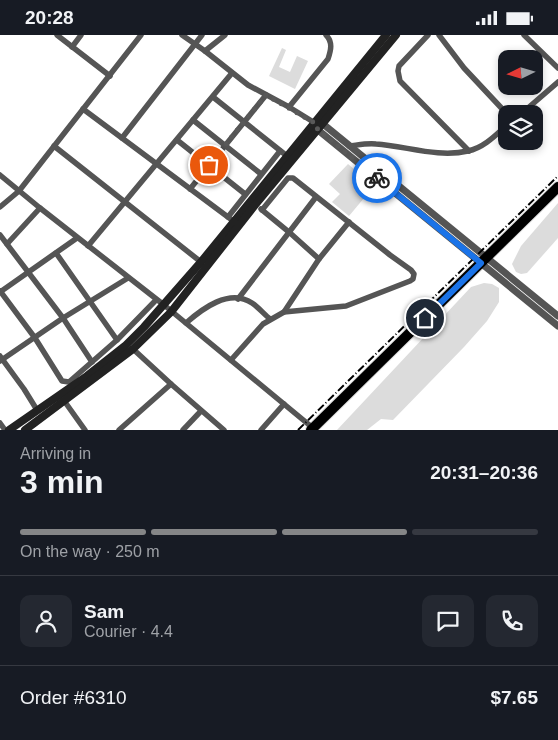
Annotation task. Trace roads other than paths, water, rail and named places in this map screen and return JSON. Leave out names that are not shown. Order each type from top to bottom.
[{"type":"highway","points":[[312,429],[558,187]]},
{"type":"main road","points":[[25,430],[65,402],[133,349],[171,312],[233,221],[255,205],[318,126],[386,35]]},
{"type":"main road","points":[[9,430],[87,376],[125,346],[201,262],[287,156],[318,126],[396,35]]},
{"type":"street","points":[[57,35],[110,76]]},
{"type":"street","points":[[72,47],[82,35]]},
{"type":"street","points":[[0,207],[19,191],[141,35]]},
{"type":"street","points":[[182,35],[248,85],[289,107],[349,146],[558,325]]},
{"type":"street","points":[[122,138],[202,35]]},
{"type":"street","points":[[205,51],[224,35]]},
{"type":"street","points":[[289,107],[328,59],[331,49],[330,38],[326,35]]},
{"type":"street","points":[[428,35],[399,66],[400,81],[469,151]]},
{"type":"street","points":[[439,35],[464,68],[499,105]]},
{"type":"street","points":[[524,35],[558,68]]},
{"type":"street","points":[[88,246],[194,121],[232,73]]},
{"type":"street","points":[[531,105],[558,82]]},
{"type":"street","points":[[190,189],[266,95]]},
{"type":"street","points":[[213,97],[287,156]]},
{"type":"street","points":[[83,109],[233,221],[245,194],[280,151]]},
{"type":"street","points":[[194,121],[261,175]]},
{"type":"street","points":[[318,126],[484,260],[558,316]]},
{"type":"street","points":[[349,146],[378,144],[444,153],[469,151],[489,141],[498,133]]},
{"type":"street","points":[[177,140],[245,194]]},
{"type":"street","points":[[54,146],[201,262]]},
{"type":"street","points":[[0,175],[77,238],[164,305],[312,429]]},
{"type":"street","points":[[231,360],[255,331],[270,319],[284,312],[346,307],[413,279],[414,274],[411,270],[293,177],[290,177],[262,210]]},
{"type":"street","points":[[238,299],[316,197]]},
{"type":"street","points":[[255,205],[319,259]]},
{"type":"street","points":[[40,208],[2,240],[29,271],[92,362]]},
{"type":"street","points":[[284,312],[319,259],[349,222]]},
{"type":"street","points":[[77,238],[0,292],[35,338],[62,381],[69,382],[117,340],[156,300]]},
{"type":"street","points":[[56,253],[117,340]]},
{"type":"street","points":[[37,410],[1,359],[128,278]]},
{"type":"street","points":[[186,323],[203,308],[211,304],[238,299],[252,303],[270,319]]},
{"type":"street","points":[[133,349],[224,430]]},
{"type":"street","points":[[118,430],[171,384]]},
{"type":"street","points":[[65,402],[85,430]]},
{"type":"street","points":[[261,430],[284,404]]},
{"type":"street","points":[[183,430],[201,411]]},
{"type":"street","points":[[0,423],[5,430]]},
{"type":"railway","points":[[298,430],[558,176]]}]
